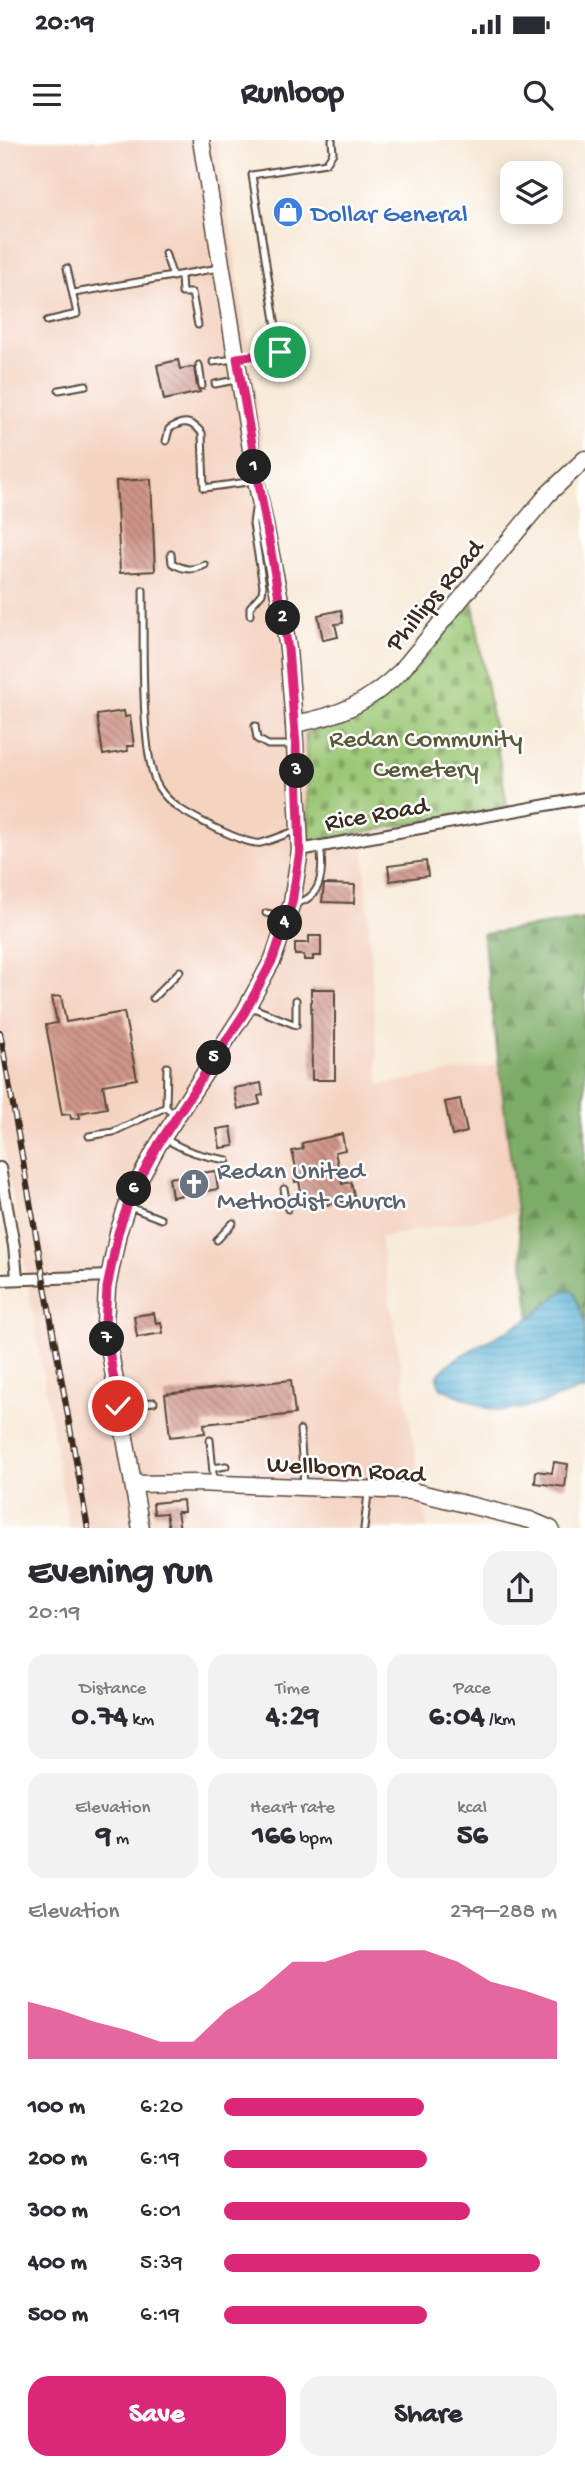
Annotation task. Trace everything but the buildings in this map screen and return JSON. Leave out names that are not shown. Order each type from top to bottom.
[{"type":"main road","points":[[141,1528],[105,1324],[118,1233],[127,1206],[164,1137],[171,1112],[248,1006],[273,959],[289,911],[300,850],[296,745],[281,600],[257,485],[201,140]]},
{"type":"main road","name":"Phillips Road","points":[[294,724],[343,712],[384,687],[401,671],[548,494],[585,459]]},
{"type":"main road","name":"Wellborn Road","points":[[134,1484],[214,1476],[304,1487],[412,1491],[530,1520],[551,1528]]},
{"type":"street","name":"Rice Road","points":[[300,850],[585,798]]},
{"type":"street","points":[[0,1168],[17,1278]]},
{"type":"street","points":[[0,1280],[110,1276]]},
{"type":"lane","points":[[213,362],[280,352],[252,175],[326,163],[333,153],[332,140]]},
{"type":"lane","points":[[164,253],[173,277]]},
{"type":"lane","points":[[47,321],[77,314],[67,268]]},
{"type":"lane","points":[[74,293],[221,268]]},
{"type":"lane","points":[[181,276],[182,293],[192,293],[198,325]]},
{"type":"lane","points":[[199,365],[202,386]]},
{"type":"lane","points":[[215,384],[240,380]]},
{"type":"lane","points":[[59,390],[86,385]]},
{"type":"lane","points":[[166,441],[169,429],[177,423],[189,422],[201,433],[204,488],[257,485],[253,524],[263,586],[262,593],[250,607],[250,615]]},
{"type":"lane","points":[[171,554],[172,563],[183,570],[205,565]]},
{"type":"lane","points":[[142,590],[146,729],[152,770],[158,788],[173,805],[195,818],[227,834],[259,844],[300,829]]},
{"type":"lane","points":[[256,726],[257,739],[268,745],[296,745]]},
{"type":"lane","points":[[266,913],[289,911],[307,901],[316,892],[320,879],[320,845]]},
{"type":"lane","points":[[153,998],[180,971]]},
{"type":"lane","points":[[248,1006],[296,1025],[296,1000]]},
{"type":"lane","points":[[89,1136],[113,1132],[171,1112],[167,1067]]},
{"type":"lane","points":[[164,1137],[199,1156],[227,1160]]},
{"type":"lane","points":[[284,1189],[288,1209]]},
{"type":"lane","points":[[127,1206],[161,1219]]},
{"type":"lane","points":[[217,1240],[233,1223]]},
{"type":"lane","points":[[118,1406],[154,1402]]},
{"type":"lane","points":[[300,1430],[300,1462],[304,1487]]},
{"type":"lane","points":[[210,1440],[214,1476]]},
{"type":"lane","points":[[214,1476],[226,1466]]},
{"type":"lane","points":[[364,1528],[368,1490]]},
{"type":"shaded area","points":[[0,140],[217,140],[306,733],[309,842],[363,832],[379,1085],[499,1064],[517,1213],[380,1237],[427,1528],[69,1528],[0,1124]]},
{"type":"green space","name":"Redan Community Cemetery","points":[[472,599],[507,806],[309,842],[306,733],[353,718],[383,700],[423,659]]},
{"type":"green space","points":[[585,919],[585,1369],[537,1376],[483,934]]},
{"type":"water","points":[[565,1290],[574,1292],[585,1323],[585,1390],[534,1406],[503,1411],[487,1408],[441,1388],[437,1378],[453,1361],[534,1315]]},
{"type":"railway","points":[[0,1032],[88,1528]]},
{"type":"place","name":"Dollar General","points":[[288,212]]},
{"type":"place","name":"Redan United Methodist Church","points":[[194,1184]]},
{"type":"route","points":[[118,1406],[105,1324],[107,1288],[118,1233],[130,1198],[158,1145],[245,1012],[273,959],[292,903],[300,850],[300,829],[288,649],[281,600],[256,480],[237,358],[280,352]]}]
